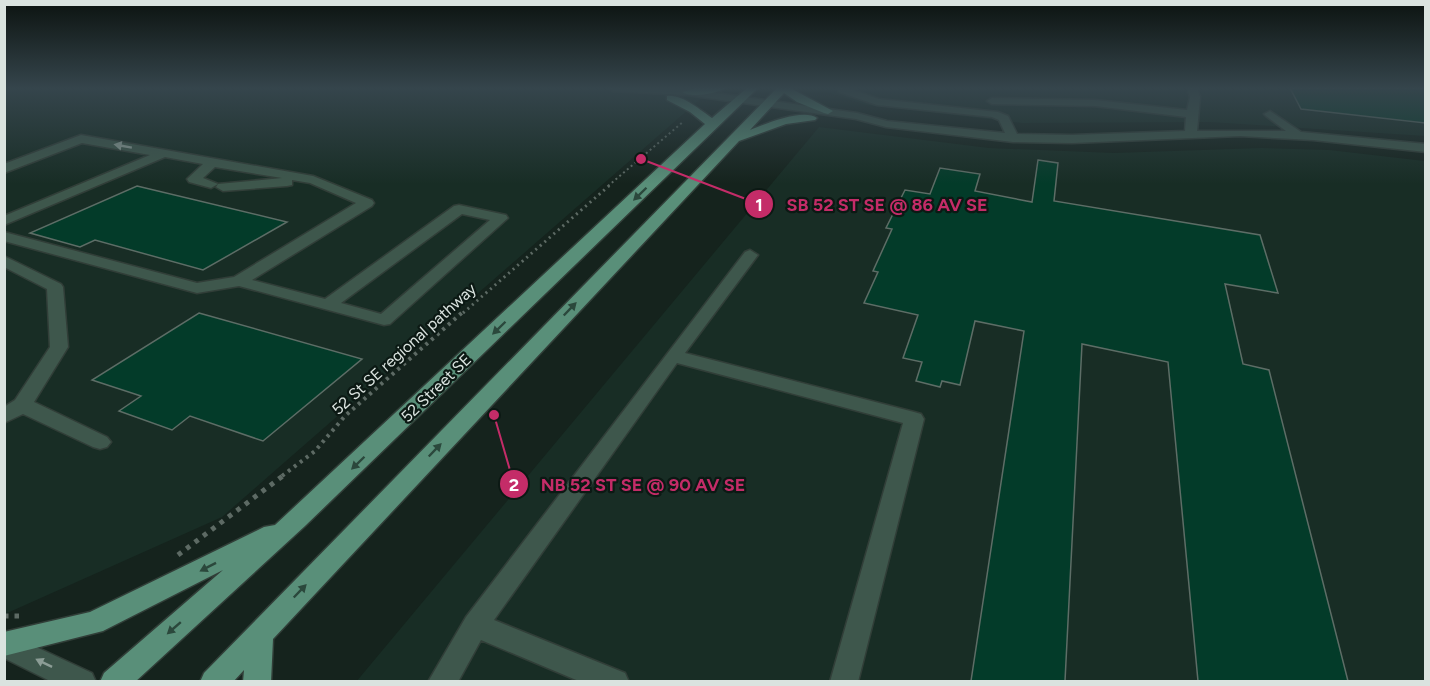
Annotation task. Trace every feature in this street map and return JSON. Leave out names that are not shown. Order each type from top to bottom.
[{"type":"main road","points":[[707,120],[712,124]]},
{"type":"main road","name":"52 Street SE","points":[[114,681],[297,520],[717,120]]},
{"type":"main road","points":[[214,681],[751,120]]},
{"type":"main road","points":[[731,140],[793,120]]},
{"type":"main road","points":[[5,644],[94,624],[297,520]]},
{"type":"main road","points":[[257,681],[260,634]]},
{"type":"street","points":[[828,120],[1013,138],[1072,139],[1240,134],[1299,136],[1425,148]]},
{"type":"street","points":[[872,120],[886,124]]},
{"type":"street","points":[[1005,120],[1013,138]]},
{"type":"street","points":[[1191,135],[1192,120]]},
{"type":"street","points":[[1278,120],[1299,136]]},
{"type":"street","points":[[4,168],[81,139],[313,180],[367,203],[239,281],[197,288],[4,236]]},
{"type":"street","points":[[4,221],[165,153]]},
{"type":"street","points":[[213,162],[194,179],[217,185],[313,180]]},
{"type":"street","points":[[239,281],[326,306],[384,320],[501,218],[459,209],[326,306]]},
{"type":"street","points":[[442,681],[475,625],[750,255]]},
{"type":"street","points":[[4,261],[55,286],[59,347],[13,411],[99,442]]},
{"type":"street","points":[[673,356],[914,419],[844,681]]},
{"type":"street","points":[[475,625],[615,681]]},
{"type":"street","points":[[5,644],[82,681]]},
{"type":"path","name":"52 St SE regional pathway","points":[[172,560],[315,451],[345,416],[684,120]]},
{"type":"shaded area","points":[[4,120],[676,120],[222,517],[5,614]]},
{"type":"shaded area","points":[[996,120],[1425,120],[1425,136],[1209,122],[1022,123]]},
{"type":"shaded area","points":[[819,127],[989,148],[1114,153],[1261,148],[1329,150],[1425,161],[1425,681],[356,682]]},
{"type":"building","points":[[1399,120],[1425,120],[1425,123]]},
{"type":"building","points":[[1038,160],[1058,163],[1054,201],[1260,235],[1278,293],[1225,284],[1243,364],[1269,370],[1348,681],[1198,681],[1168,362],[1082,344],[1065,681],[971,681],[1024,331],[975,321],[960,385],[942,381],[940,387],[916,381],[922,362],[903,358],[918,315],[864,303],[878,272],[873,271],[892,229],[886,228],[905,190],[930,194],[940,168],[980,174],[975,191],[1032,202]]},
{"type":"building","points":[[137,186],[287,222],[203,270],[95,240],[80,247],[30,233]]},
{"type":"building","points":[[199,313],[362,359],[263,441],[190,416],[172,430],[119,411],[141,396],[92,380]]},
{"type":"place","name":"SB 52 ST SE @ 86 AV SE","points":[[641,159]]},
{"type":"place","name":"NB 52 ST SE @ 90 AV SE","points":[[494,415]]}]
